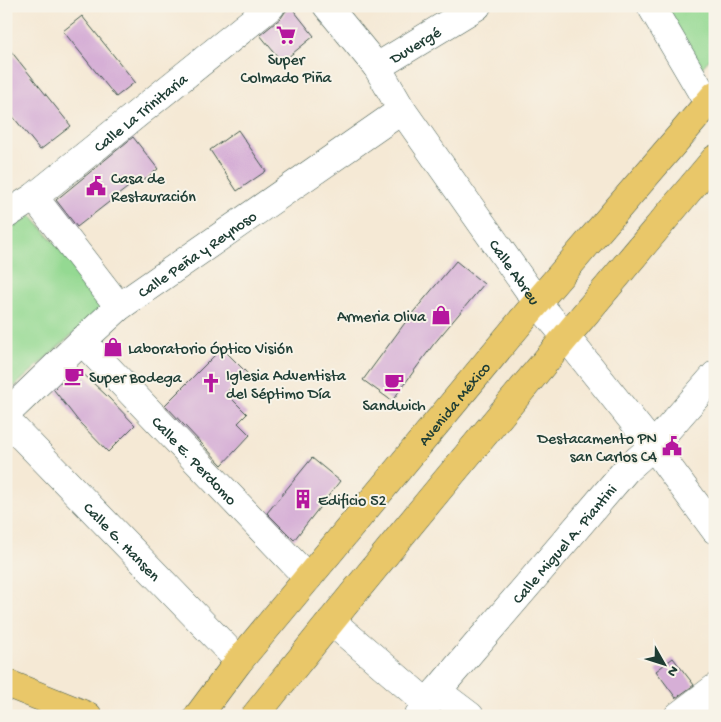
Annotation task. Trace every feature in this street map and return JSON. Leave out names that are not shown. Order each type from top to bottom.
[{"type":"main road","name":"Avenida México","points":[[198,716],[239,661],[537,302],[712,99]]},
{"type":"main road","points":[[256,716],[331,621],[715,160]]},
{"type":"main road","points":[[6,683],[88,716]]},
{"type":"street","name":"Calle La Trinitaria","points":[[6,215],[34,197],[271,6]]},
{"type":"street","name":"Calle Abreu","points":[[327,6],[377,67],[402,110],[537,302],[653,446],[715,530]]},
{"type":"street","name":"Duvergé","points":[[377,67],[477,6]]},
{"type":"street","points":[[651,6],[712,99]]},
{"type":"street","name":"Calle Peña y Reynoso","points":[[6,414],[119,308],[402,110]]},
{"type":"street","points":[[34,197],[119,308]]},
{"type":"street","name":"Calle E. Perdomo","points":[[82,341],[308,578]]},
{"type":"street","name":"Calle Miguel A. Piantini","points":[[428,703],[626,470],[653,446],[715,375]]},
{"type":"street","name":"Calle G. Hansen","points":[[6,420],[239,661]]},
{"type":"street","points":[[331,621],[428,703],[470,716]]},
{"type":"street","points":[[678,716],[715,688]]},
{"type":"green space","points":[[658,6],[715,6],[715,53],[698,72]]},
{"type":"green space","points":[[31,215],[106,304],[6,394],[6,231]]},
{"type":"building","name":"Super Colmado Piña","points":[[291,7],[314,36],[282,62],[260,35]]},
{"type":"building","points":[[82,16],[135,82],[116,97],[63,31]]},
{"type":"building","points":[[6,45],[71,126],[40,150],[6,108]]},
{"type":"building","points":[[238,130],[266,171],[237,191],[210,150]]},
{"type":"building","points":[[133,137],[158,169],[139,184],[136,181],[77,227],[56,200]]},
{"type":"building","points":[[456,261],[484,284],[433,345],[392,401],[363,380],[410,316]]},
{"type":"building","points":[[222,348],[247,373],[226,393],[247,414],[238,423],[250,435],[222,465],[165,405]]},
{"type":"building","points":[[76,368],[135,425],[108,452],[79,422],[54,390]]},
{"type":"building","name":"Edificio 52","points":[[312,458],[340,481],[294,540],[267,513]]},
{"type":"building","points":[[673,658],[694,685],[676,698],[656,671]]},
{"type":"place","name":"Super Colmado Piña","points":[[286,35]]},
{"type":"place","name":"Casa de Restauración","points":[[96,186]]},
{"type":"place","name":"Armeria Oliva","points":[[441,315]]},
{"type":"place","name":"Laboratorio Óptico Visión","points":[[113,347]]},
{"type":"place","name":"Super Bodega","points":[[74,376]]},
{"type":"place","name":"Sandwich","points":[[394,382]]},
{"type":"place","name":"Iglesia Adventista del Séptimo Día","points":[[211,383]]},
{"type":"place","name":"Destacamento PN san Carlos C4","points":[[672,446]]},
{"type":"place","name":"Edificio 52","points":[[303,499]]}]
